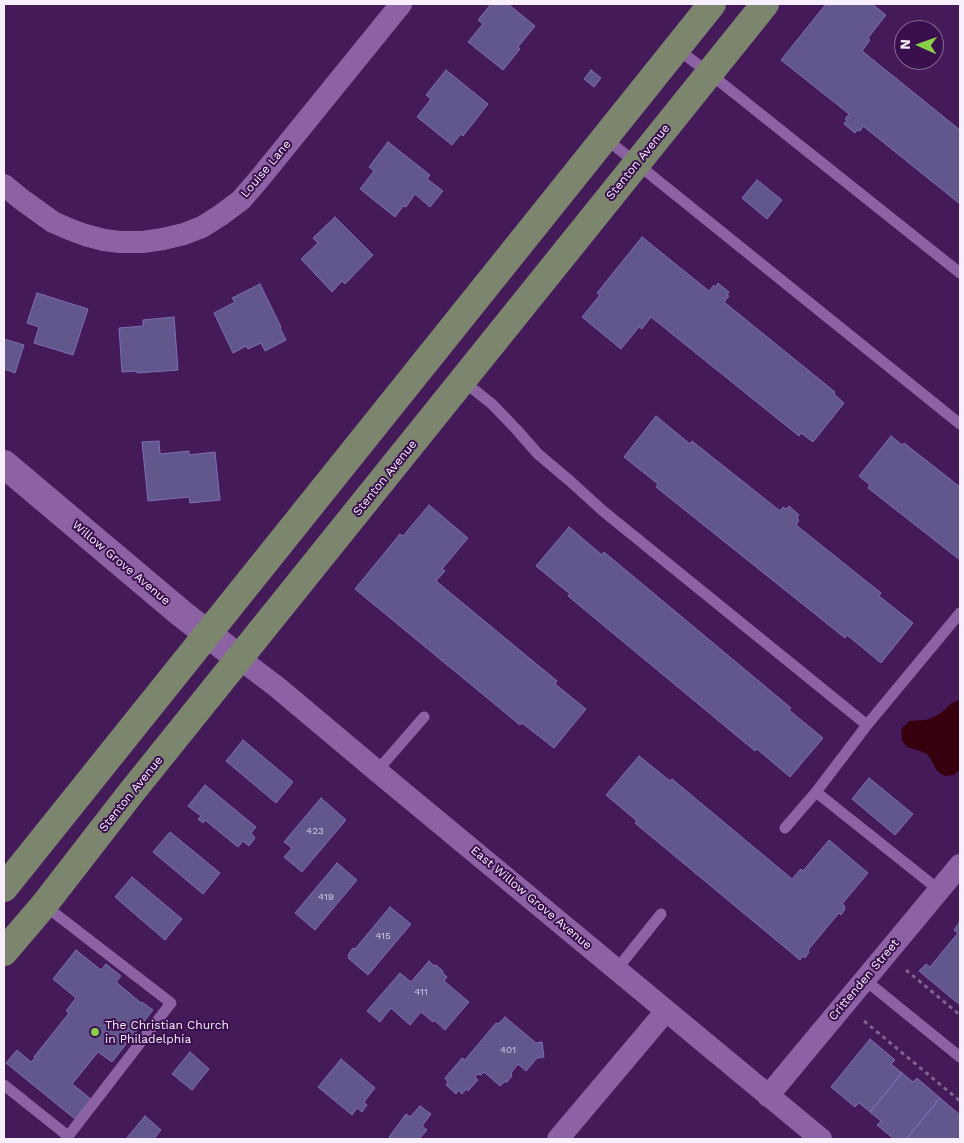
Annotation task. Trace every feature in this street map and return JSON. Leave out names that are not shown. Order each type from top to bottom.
[{"type":"main road","points":[[4,888],[712,4]]},
{"type":"main road","name":"Stenton Avenue","points":[[8,939],[44,904],[130,794],[765,4]]},
{"type":"street","name":"Louise Lane","points":[[4,185],[53,222],[85,235],[104,240],[153,241],[184,234],[202,226],[241,200],[401,4]]},
{"type":"street","name":"Willow Grove Avenue","points":[[4,464],[207,634],[240,658]]},
{"type":"street","name":"East Willow Grove Avenue","points":[[240,658],[821,1139]]},
{"type":"street","name":"Crittenden Street","points":[[768,1096],[960,865]]},
{"type":"street","points":[[558,1139],[666,1011]]},
{"type":"lane","points":[[676,48],[960,274]]},
{"type":"lane","points":[[605,138],[960,424]]},
{"type":"lane","points":[[463,381],[492,404],[538,454],[603,511],[867,725]]},
{"type":"lane","points":[[785,828],[960,613]]},
{"type":"lane","points":[[376,771],[424,717]]},
{"type":"lane","points":[[816,792],[939,890]]},
{"type":"lane","points":[[4,1085],[67,1138],[171,1003],[44,904]]},
{"type":"lane","points":[[617,969],[662,914]]},
{"type":"lane","points":[[865,980],[960,1057]]},
{"type":"path","points":[[906,970],[960,1015]]},
{"type":"path","points":[[864,1021],[960,1101]]},
{"type":"shaded area","points":[[956,701],[960,701],[960,769],[954,775],[945,776],[937,771],[927,754],[907,747],[902,741],[901,732],[902,728],[909,721],[925,720],[934,717]]},
{"type":"building","points":[[491,4],[508,4],[535,26],[503,70],[468,42],[483,24],[478,20]]},
{"type":"building","points":[[826,4],[829,6],[831,4],[872,4],[886,15],[868,38],[870,40],[862,51],[960,130],[960,204],[863,126],[860,131],[858,130],[855,133],[844,124],[849,114],[781,60]]},
{"type":"building","points":[[446,70],[488,104],[463,136],[461,134],[452,145],[417,117],[431,99],[426,95]]},
{"type":"building","points":[[591,70],[601,78],[594,87],[584,79]]},
{"type":"building","points":[[388,142],[430,175],[427,179],[443,191],[430,207],[415,194],[406,207],[403,206],[395,217],[360,189],[374,171],[369,167]]},
{"type":"building","points":[[757,180],[782,200],[767,219],[742,198]]},
{"type":"building","points":[[335,217],[373,255],[345,284],[342,281],[332,292],[301,259],[318,243],[313,238]]},
{"type":"building","points":[[642,237],[709,291],[714,285],[716,287],[718,283],[729,292],[727,295],[729,296],[724,302],[835,392],[834,394],[844,403],[813,442],[801,433],[799,436],[651,317],[642,329],[639,327],[621,349],[582,317],[600,295],[597,293]]},
{"type":"building","points":[[260,284],[286,340],[265,351],[261,343],[248,349],[246,346],[233,353],[214,313],[235,302],[232,298]]},
{"type":"building","points":[[37,293],[88,309],[73,355],[34,343],[39,327],[27,323]]},
{"type":"building","points":[[174,317],[178,370],[137,373],[137,371],[122,372],[119,328],[143,326],[143,320]]},
{"type":"building","points":[[4,339],[24,345],[15,373],[4,369]]},
{"type":"building","points":[[656,416],[690,444],[692,441],[780,511],[783,507],[786,509],[789,506],[799,515],[796,525],[881,593],[879,596],[913,623],[881,663],[847,635],[845,638],[656,487],[658,484],[624,457]]},
{"type":"building","points":[[891,436],[902,445],[904,443],[960,487],[960,560],[868,488],[870,485],[859,476]]},
{"type":"building","points":[[159,441],[160,454],[189,451],[189,455],[215,452],[220,500],[190,503],[189,497],[148,501],[142,442]]},
{"type":"building","points":[[429,505],[468,538],[442,569],[445,571],[436,581],[557,681],[555,684],[586,709],[554,748],[522,723],[520,725],[355,589],[400,534],[403,536]]},
{"type":"building","points":[[569,527],[602,555],[604,552],[791,708],[789,710],[823,738],[790,777],[757,749],[755,751],[568,596],[570,594],[536,566]]},
{"type":"building","points":[[243,740],[293,782],[276,803],[226,761]]},
{"type":"building","points":[[639,756],[670,781],[672,779],[792,879],[801,869],[803,871],[829,840],[868,873],[842,904],[845,906],[845,909],[841,915],[839,913],[808,950],[809,952],[805,958],[803,956],[800,960],[635,823],[637,821],[606,795]]},
{"type":"building","points":[[869,778],[913,814],[895,835],[852,799]]},
{"type":"building","points":[[205,785],[256,827],[251,833],[255,838],[249,846],[243,841],[238,847],[205,820],[203,823],[198,819],[201,816],[188,806]]},
{"type":"building","points":[[321,798],[346,820],[302,872],[284,857],[292,848],[284,842]]},
{"type":"building","points":[[170,832],[220,873],[203,894],[153,852]]},
{"type":"building","points":[[337,863],[357,880],[315,930],[295,913]]},
{"type":"building","points":[[132,877],[182,919],[165,940],[115,897]]},
{"type":"building","points":[[390,907],[411,924],[368,975],[348,958],[348,955]]},
{"type":"building","points":[[959,923],[960,1005],[919,971],[926,964],[930,967],[958,933],[954,930]]},
{"type":"building","name":"The Christian Church in Philadelphia","points":[[76,950],[101,970],[106,964],[121,976],[116,982],[141,1003],[153,1010],[112,1062],[98,1052],[72,1084],[91,1099],[75,1119],[6,1063],[17,1050],[31,1062],[69,1013],[66,1011],[76,998],[53,979]]},
{"type":"building","points":[[429,961],[443,971],[447,977],[444,981],[469,1002],[445,1030],[421,1012],[410,1025],[391,1008],[380,1022],[367,1011],[400,973],[411,982]]},
{"type":"building","points":[[505,1017],[536,1043],[542,1042],[544,1057],[537,1058],[526,1071],[518,1064],[511,1073],[512,1076],[500,1086],[484,1072],[481,1075],[478,1074],[475,1077],[478,1080],[468,1091],[466,1089],[462,1094],[458,1090],[456,1094],[446,1085],[448,1082],[445,1078],[462,1058],[465,1060],[496,1023],[498,1024]]},
{"type":"building","points":[[870,1039],[895,1060],[891,1064],[902,1073],[870,1112],[859,1103],[855,1107],[831,1087]]},
{"type":"building","points":[[190,1052],[209,1069],[192,1090],[172,1074]]},
{"type":"building","points":[[341,1059],[375,1088],[364,1102],[367,1105],[362,1112],[357,1108],[352,1115],[318,1087]]},
{"type":"building","points":[[902,1073],[913,1082],[917,1078],[940,1098],[906,1139],[894,1139],[877,1125],[881,1121],[870,1112]]},
{"type":"building","points":[[940,1098],[960,1115],[960,1139],[906,1139]]},
{"type":"building","points":[[420,1106],[431,1114],[422,1126],[427,1130],[419,1139],[392,1139],[389,1137],[406,1114],[410,1117]]},
{"type":"building","points":[[145,1116],[161,1130],[154,1139],[126,1139]]},
{"type":"place","name":"The Christian Church in Philadelphia","points":[[95,1032]]}]
